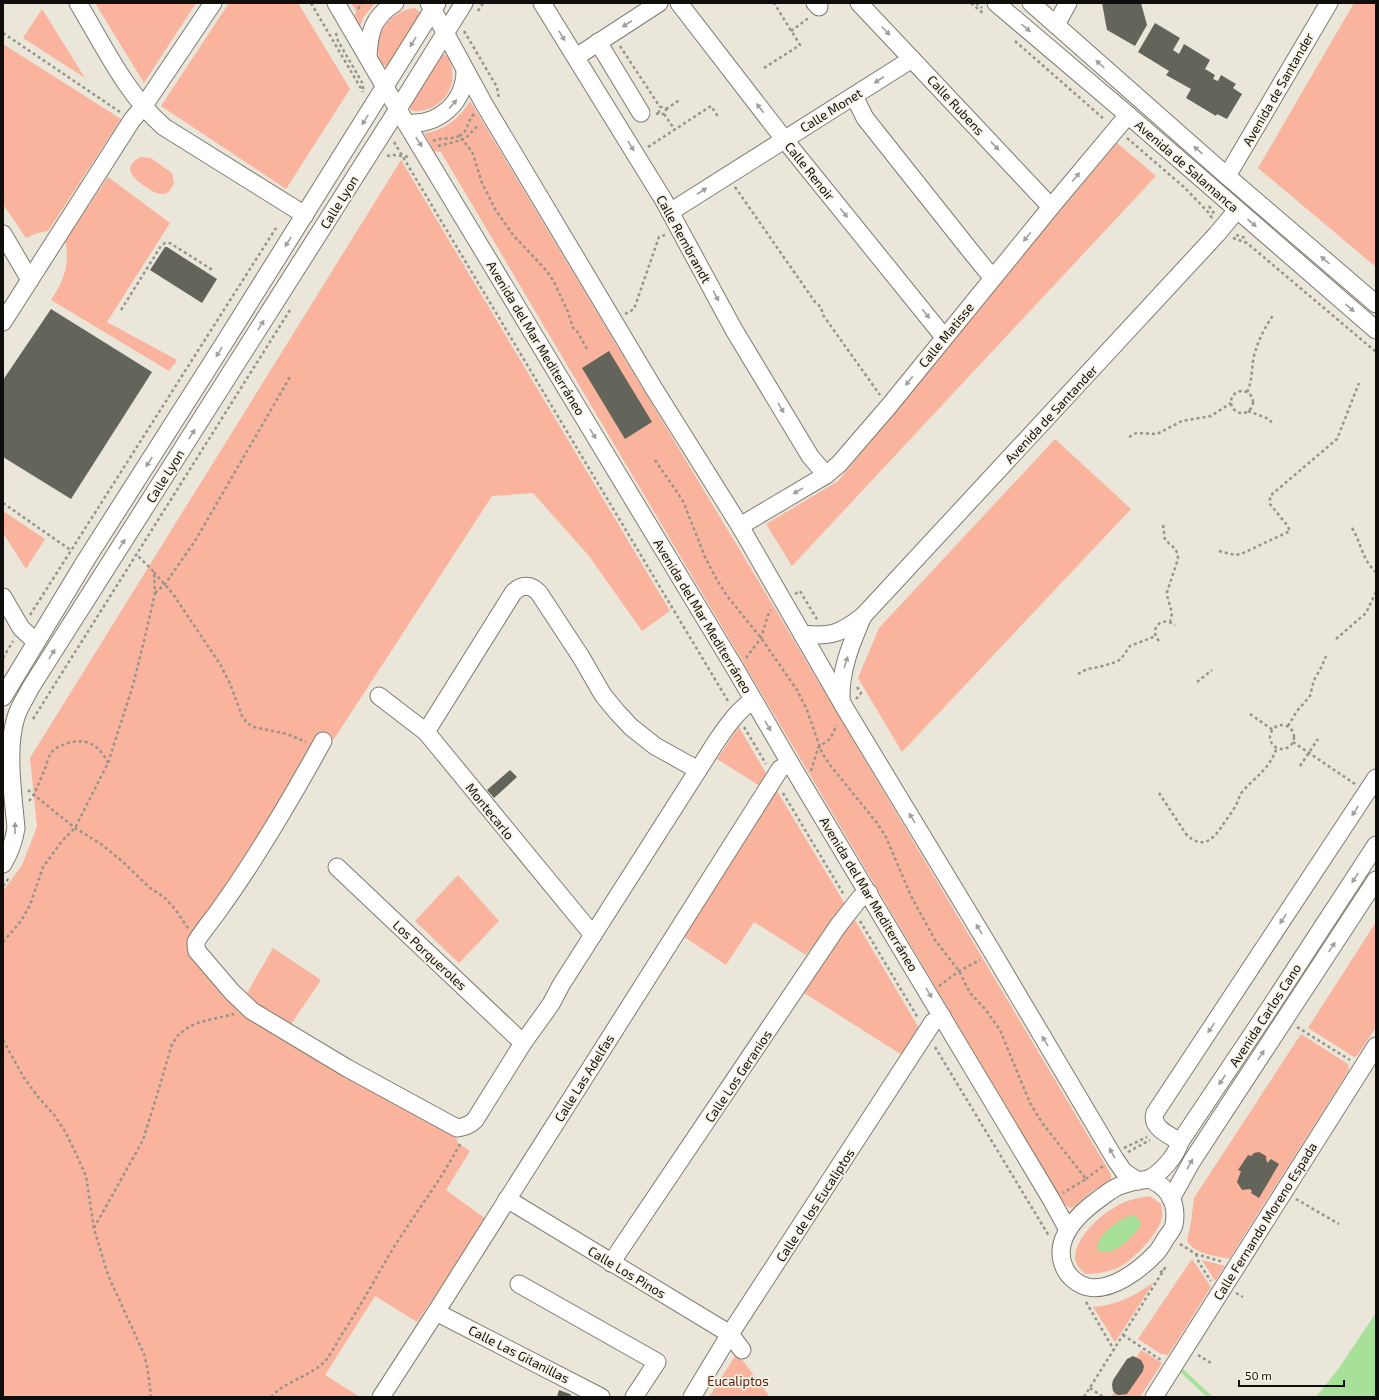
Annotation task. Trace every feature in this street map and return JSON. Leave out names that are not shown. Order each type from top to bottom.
[{"type":"street","points":[[78,3],[126,85],[143,107],[164,127],[305,215]]},
{"type":"street","points":[[3,322],[132,120],[143,107],[213,3]]},
{"type":"street","name":"Avenida del Mar Mediterráneo","points":[[336,3],[402,116],[736,670],[802,784],[869,893],[1068,1230]]},
{"type":"street","points":[[368,57],[368,41],[373,26],[379,16],[395,3]]},
{"type":"street","name":"Calle Lyon","points":[[3,864],[10,853],[16,828],[10,750],[12,732],[16,716],[31,687],[122,543],[402,116],[446,32],[464,3]]},
{"type":"street","name":"Calle Rembrandt","points":[[542,3],[663,199],[734,330],[810,456],[826,474]]},
{"type":"street","points":[[576,57],[659,3]]},
{"type":"street","name":"Calle Renoir","points":[[679,3],[784,139],[944,337]]},
{"type":"street","name":"Calle Rubens","points":[[859,3],[1051,207]]},
{"type":"street","name":"Avenida de Salamanca","points":[[996,3],[1128,115],[1376,330]]},
{"type":"street","name":"Avenida de Salamanca","points":[[1031,3],[1227,176],[1376,304]]},
{"type":"street","points":[[1056,25],[1068,3]]},
{"type":"street","name":"Avenida de Santander","points":[[1227,176],[1328,3]]},
{"type":"street","points":[[433,5],[484,112],[615,321],[740,526],[843,705],[1114,1156],[1124,1172],[1143,1180],[1159,1183],[1172,1199],[1174,1226],[1157,1252],[1130,1275],[1108,1286],[1096,1289],[1085,1287],[1075,1281],[1067,1273],[1062,1262],[1060,1251],[1063,1240],[1076,1218],[1086,1208],[1105,1194],[1121,1185],[1143,1180]]},
{"type":"street","name":"Calle Lyon","points":[[3,697],[36,642],[79,555],[305,215],[385,87],[433,5]]},
{"type":"street","points":[[598,42],[652,113]]},
{"type":"street","name":"Calle Monet","points":[[670,212],[912,59]]},
{"type":"street","points":[[402,116],[418,124],[440,116],[457,100],[462,89],[465,70]]},
{"type":"street","points":[[854,96],[865,118],[973,254],[994,277]]},
{"type":"street","name":"Calle Matisse","points":[[740,526],[826,474],[839,464],[889,406],[944,337],[1128,115]]},
{"type":"street","name":"Avenida de Santander","points":[[802,634],[826,635],[844,630],[863,616],[1078,386],[1237,210]]},
{"type":"street","points":[[3,234],[30,280]]},
{"type":"street","points":[[426,732],[513,593],[521,586],[526,586],[536,589],[539,593],[604,695],[631,727],[655,746],[698,770]]},
{"type":"street","points":[[3,597],[21,628],[36,642]]},
{"type":"street","name":"Avenida de Santander","points":[[843,705],[840,684],[844,666],[863,616]]},
{"type":"street","name":"Montecarlo","points":[[379,696],[410,718],[426,732],[593,935]]},
{"type":"street","points":[[320,746],[270,834],[227,899],[198,938],[196,942],[197,951],[232,992],[252,1011],[354,1072],[457,1128],[464,1127],[475,1120],[524,1042],[552,1004],[561,985],[698,770],[736,714],[753,700]]},
{"type":"street","name":"Calle Las Adelfas","points":[[381,1397],[774,778],[780,769],[790,763]]},
{"type":"street","points":[[1180,1142],[1157,1133],[1154,1120],[1155,1113],[1372,785]]},
{"type":"street","name":"Avenida Carlos Cano","points":[[1143,1180],[1156,1175],[1177,1151],[1180,1142],[1376,845]]},
{"type":"street","name":"Los Porqueroles","points":[[338,867],[524,1042]]},
{"type":"street","name":"Avenida Carlos Cano","points":[[1172,1199],[1192,1161],[1376,880]]},
{"type":"street","name":"Calle Los Geranios","points":[[611,1263],[838,926],[860,898],[869,893]]},
{"type":"street","name":"Calle de los Eucaliptos","points":[[692,1397],[730,1334],[933,1022],[942,1016]]},
{"type":"street","name":"Calle Fernando Moreno Espada","points":[[1154,1397],[1376,1046]]},
{"type":"street","name":"Calle Los Pinos","points":[[507,1199],[730,1334],[742,1350]]},
{"type":"street","points":[[519,1284],[657,1362],[634,1397]]},
{"type":"street","name":"Calle Las Gitanillas","points":[[436,1312],[601,1397]]},
{"type":"path","points":[[311,3],[363,92],[359,98]]},
{"type":"path","points":[[764,68],[800,45],[774,3]]},
{"type":"path","points":[[971,3],[989,19]]},
{"type":"path","points":[[791,31],[813,15],[817,5]]},
{"type":"path","points":[[3,33],[132,120]]},
{"type":"path","points":[[612,33],[660,108]]},
{"type":"path","points":[[1013,40],[1185,188],[1208,212],[1214,223],[1227,236],[1248,243],[1376,352]]},
{"type":"path","points":[[664,114],[666,109],[681,99]]},
{"type":"path","points":[[646,148],[711,106],[719,118]]},
{"type":"path","points":[[652,113],[663,107],[666,109]]},
{"type":"path","points":[[484,112],[472,116],[466,130],[459,136],[473,154],[482,183],[495,209],[514,235],[553,280],[568,312],[573,328],[587,349]]},
{"type":"path","points":[[387,156],[393,155],[411,157],[437,146],[462,140],[468,136],[484,112]]},
{"type":"path","points":[[652,113],[664,114]]},
{"type":"path","points":[[664,114],[675,130]]},
{"type":"path","points":[[403,157],[1049,1237]]},
{"type":"path","points":[[726,176],[815,302],[821,307],[823,315],[881,398],[889,406]]},
{"type":"path","points":[[3,658],[21,628],[79,555],[278,225]]},
{"type":"path","points":[[615,321],[634,309],[659,237],[680,229]]},
{"type":"path","points":[[121,310],[160,246],[165,243],[170,243],[214,271]]},
{"type":"path","points":[[30,724],[293,305]]},
{"type":"path","points":[[1247,392],[1259,339],[1274,314]]},
{"type":"path","points":[[155,594],[165,584],[195,541],[290,377]]},
{"type":"path","points":[[1219,551],[1235,555],[1241,554],[1290,531],[1270,504],[1270,496],[1337,439],[1359,383]]},
{"type":"path","points":[[1129,437],[1136,433],[1157,434],[1182,421],[1211,416],[1231,403],[1235,394],[1243,391],[1247,392],[1253,399],[1251,408],[1248,411]]},
{"type":"path","points":[[1231,403],[1235,410],[1240,412],[1248,411],[1269,419],[1272,423]]},
{"type":"path","points":[[655,460],[682,501],[705,557],[717,580],[727,596],[761,638],[797,690],[809,716],[820,746],[830,765],[877,823],[886,837],[923,921],[935,940],[959,971],[970,993],[989,1014],[1000,1030],[1030,1104],[1043,1124],[1086,1179]]},
{"type":"path","points":[[3,503],[79,555]]},
{"type":"path","points":[[1164,525],[1165,540],[1174,546],[1178,555],[1167,592],[1167,598],[1173,613],[1170,622]]},
{"type":"path","points":[[1352,528],[1366,560],[1376,572]]},
{"type":"path","points":[[122,543],[137,555],[165,584],[220,664],[231,686],[242,716],[247,723],[254,728],[287,734],[320,746]]},
{"type":"path","points":[[3,942],[21,921],[30,905],[43,867],[62,841],[74,828],[108,762],[133,685],[155,594],[154,572]]},
{"type":"path","points":[[104,573],[119,583]]},
{"type":"path","points":[[719,685],[736,670],[761,638],[770,611],[800,590],[826,635]]},
{"type":"path","points":[[1336,639],[1366,613],[1376,592]]},
{"type":"path","points":[[1159,641],[1156,636],[1155,629],[1159,624],[1164,621],[1175,625]]},
{"type":"path","points":[[1078,674],[1087,669],[1116,662],[1121,659],[1130,646],[1156,636]]},
{"type":"path","points":[[1288,726],[1297,711],[1310,696],[1314,680],[1326,656]]},
{"type":"path","points":[[789,802],[811,772],[816,752],[820,746],[830,739],[836,730],[843,705],[861,693],[844,666]]},
{"type":"path","points":[[1197,682],[1212,670]]},
{"type":"path","points":[[1250,714],[1273,730]]},
{"type":"path","points":[[1278,726],[1288,726],[1293,733],[1292,742],[1286,748],[1277,747],[1271,740],[1270,736],[1273,730],[1278,726]]},
{"type":"path","points":[[1300,766],[1318,739]]},
{"type":"path","points":[[15,816],[34,795],[52,752],[61,746],[71,742],[82,741],[91,744],[98,748],[108,762]]},
{"type":"path","points":[[1292,742],[1309,753],[1372,785]]},
{"type":"path","points":[[1159,793],[1186,834],[1197,842],[1206,842],[1214,838],[1238,803],[1242,791],[1267,767],[1274,756],[1277,747]]},
{"type":"path","points":[[27,790],[74,828],[101,844],[123,862],[150,888],[164,897],[175,909],[196,942]]},
{"type":"path","points":[[912,1007],[959,971],[993,953]]},
{"type":"path","points":[[94,1229],[143,1140],[172,1044],[179,1034],[200,1022],[252,1011]]},
{"type":"path","points":[[1285,1019],[1362,1068]]},
{"type":"path","points":[[3,1040],[10,1056],[24,1078],[55,1116],[66,1133],[86,1176],[94,1229],[108,1275],[144,1354],[148,1371],[151,1397]]},
{"type":"path","points":[[271,1397],[296,1380],[313,1372],[326,1359],[369,1292],[400,1237],[453,1158],[462,1141],[464,1127]]},
{"type":"path","points":[[1114,1156],[1157,1133]]},
{"type":"path","points":[[1033,1210],[1086,1179],[1114,1156],[1144,1138],[1157,1133]]},
{"type":"path","points":[[1283,1192],[1339,1224]]},
{"type":"path","points":[[1176,1249],[1180,1244],[1196,1254],[1228,1263],[1235,1268]]},
{"type":"path","points":[[1196,1254],[1199,1262],[1214,1286],[1221,1291]]},
{"type":"path","points":[[1084,1397],[1167,1264]]},
{"type":"path","points":[[1156,1276],[1165,1268]]},
{"type":"path","points":[[1081,1300],[1092,1303]]},
{"type":"path","points":[[1088,1302],[1114,1350]]},
{"type":"path","points":[[1123,1335],[1173,1367]]},
{"type":"path","points":[[1090,1388],[1102,1397]]},
{"type":"green space","points":[[95,3],[196,3],[144,83]]},
{"type":"green space","points":[[229,3],[298,3],[350,89],[286,189],[161,106]]},
{"type":"green space","points":[[351,3],[375,3],[363,18],[360,27],[354,17],[356,11]]},
{"type":"green space","points":[[1354,3],[1376,3],[1376,267],[1258,168]]},
{"type":"green space","points":[[415,8],[420,12],[421,17],[390,67],[385,66],[382,63],[378,53],[381,33],[390,19],[404,10]]},
{"type":"green space","points":[[42,9],[85,78],[23,38]]},
{"type":"green space","points":[[3,44],[121,119],[48,231],[37,233],[26,238],[3,204]]},
{"type":"green space","points":[[442,54],[446,55],[450,62],[452,81],[450,89],[439,103],[431,108],[422,111],[413,111],[409,108]]},
{"type":"green space","points":[[470,101],[774,607],[1109,1171],[1111,1180],[1091,1192],[1076,1206],[1070,1208],[1064,1204],[441,152],[434,151],[424,133],[438,130],[451,123],[462,113]]},
{"type":"green space","points":[[1117,143],[1156,176],[792,566],[766,524],[838,481],[963,327]]},
{"type":"green space","points":[[141,157],[151,158],[172,173],[174,183],[169,192],[162,194],[154,192],[141,184],[133,176],[130,168],[135,161]]},
{"type":"green space","points":[[401,160],[670,611],[642,631],[589,556],[533,493],[492,496],[334,739],[319,732],[259,841],[191,939],[247,1015],[455,1135],[458,1143],[470,1151],[446,1190],[486,1219],[417,1322],[375,1296],[325,1375],[360,1397],[3,1397],[3,891],[22,865],[37,827],[30,758]]},
{"type":"green space","points":[[108,177],[170,223],[107,322],[177,360],[169,371],[51,300],[59,287],[65,272],[67,249],[65,241]]},
{"type":"green space","points":[[1055,439],[1131,509],[902,752],[858,678],[879,628]]},
{"type":"green space","points":[[3,511],[45,539],[26,569],[3,533]]},
{"type":"green space","points":[[739,727],[767,775],[760,786],[717,759]]},
{"type":"green space","points":[[774,786],[845,904],[806,955],[754,922],[726,965],[680,934]]},
{"type":"green space","points":[[458,875],[499,921],[459,963],[415,921]]},
{"type":"green space","points":[[852,915],[919,1028],[902,1055],[801,991]]},
{"type":"green space","points":[[1376,922],[1376,1027],[1357,1056],[1354,1057],[1308,1028]]},
{"type":"green space","points":[[273,948],[321,980],[289,1027],[263,1012],[246,995]]},
{"type":"green space","points":[[1301,1034],[1348,1064],[1349,1070],[1229,1259],[1200,1252],[1191,1246],[1187,1241],[1194,1198]]},
{"type":"green space","points":[[1150,1196],[1161,1204],[1162,1215],[1157,1230],[1152,1237],[1133,1258],[1121,1266],[1112,1270],[1094,1274],[1085,1274],[1075,1259],[1076,1249],[1084,1235],[1096,1221],[1119,1205]]},
{"type":"green space","points":[[1192,1259],[1211,1287],[1168,1355],[1161,1354],[1138,1339]]},
{"type":"green space","points":[[1202,1260],[1225,1266],[1215,1281]]},
{"type":"green space","points":[[1154,1282],[1115,1342],[1093,1307],[1118,1302],[1140,1292]]},
{"type":"green space","points":[[1141,1350],[1162,1363],[1140,1397],[1111,1397]]},
{"type":"green space","name":"Eucaliptos","points":[[737,1353],[770,1397],[709,1397]]},
{"type":"shaded area","points":[[1129,1216],[1136,1216],[1141,1223],[1135,1233],[1118,1248],[1112,1251],[1100,1252],[1097,1249],[1100,1238],[1108,1229]]},
{"type":"shaded area","points":[[1376,1313],[1376,1397],[1316,1397],[1339,1368]]},
{"type":"building","points":[[1102,3],[1141,3],[1147,25],[1135,46],[1107,30]]},
{"type":"building","points":[[1155,23],[1180,38],[1173,50],[1179,54],[1184,44],[1210,60],[1205,69],[1215,75],[1213,79],[1218,81],[1221,75],[1236,84],[1233,88],[1242,94],[1227,119],[1217,114],[1216,116],[1186,98],[1191,89],[1166,75],[1169,71],[1138,52]]},
{"type":"building","points":[[165,247],[217,279],[202,303],[150,270]]},
{"type":"building","points":[[51,309],[152,372],[71,499],[3,457],[3,380]]},
{"type":"building","points":[[609,351],[652,422],[625,439],[582,368]]},
{"type":"building","points":[[510,770],[517,777],[494,798],[487,790]]},
{"type":"building","points":[[1259,1152],[1266,1156],[1267,1163],[1271,1159],[1279,1164],[1259,1198],[1251,1193],[1252,1191],[1250,1189],[1242,1190],[1237,1182],[1241,1171],[1238,1170],[1248,1155],[1251,1156],[1254,1153]]},
{"type":"building","points":[[1133,1356],[1141,1360],[1144,1366],[1143,1371],[1127,1394],[1116,1394],[1113,1391],[1113,1380],[1127,1359]]},
{"type":"building","points":[[559,1390],[570,1394],[572,1397],[557,1397]]},
{"type":"waterway","points":[[1180,1369],[1210,1397]]}]
